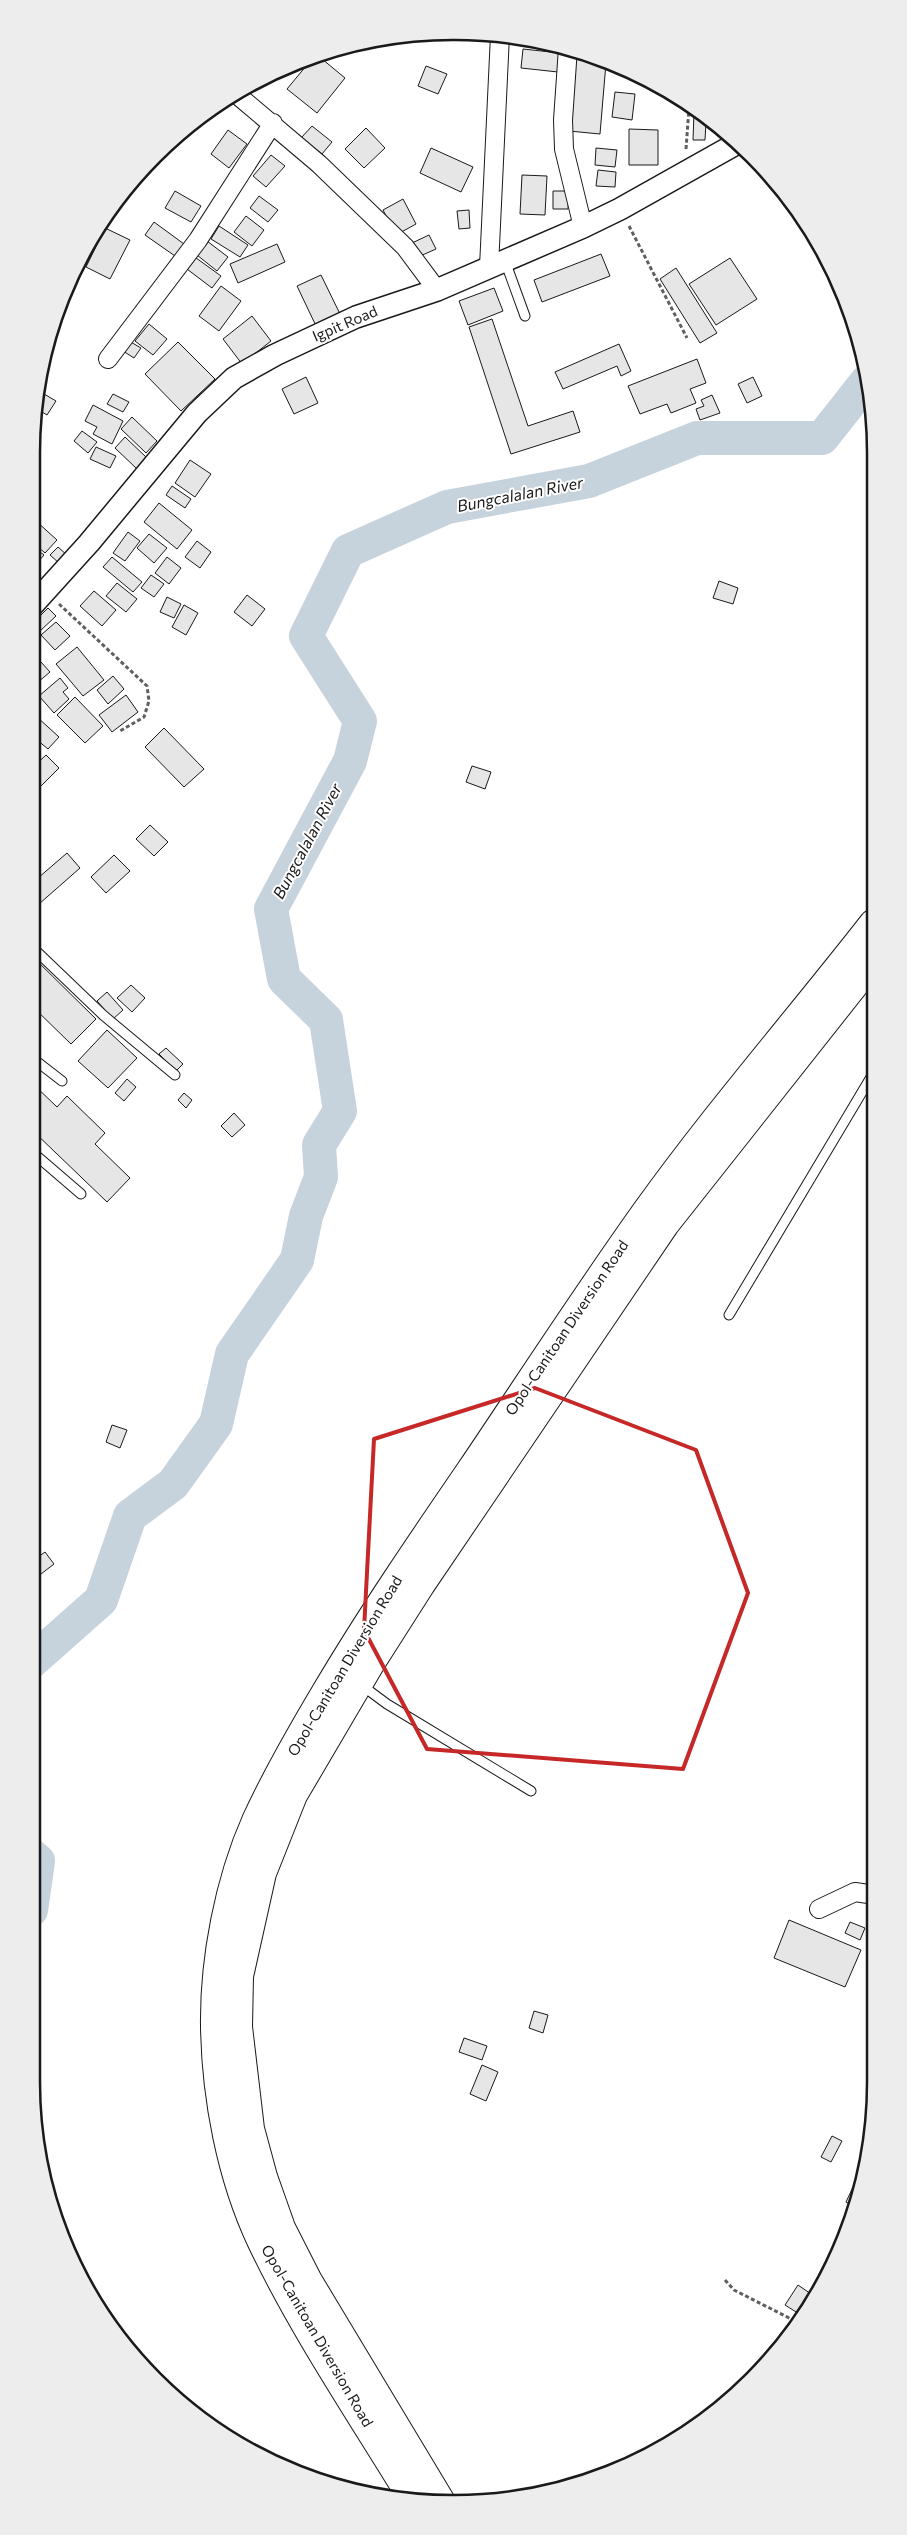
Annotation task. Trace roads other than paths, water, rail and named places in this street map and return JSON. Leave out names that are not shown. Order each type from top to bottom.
[{"type":"main road","name":"Opol-Canitoan Diversion Road","points":[[409,2492],[288,2292],[260,2237],[241,2183],[228,2133],[220,2081],[215,2028],[217,1973],[240,1866],[255,1824],[275,1783],[350,1652],[402,1572],[647,1211],[867,932]]},
{"type":"main road","name":"Opol-Canitoan Diversion Road","points":[[437,2494],[313,2289],[281,2228],[263,2177],[253,2138],[242,2078],[238,2027],[239,1976],[262,1873],[293,1795],[358,1683],[421,1584],[665,1224],[867,969]]},
{"type":"street","points":[[497,264],[500,43]]},
{"type":"street","points":[[567,56],[563,120],[564,149],[583,227]]},
{"type":"street","points":[[245,96],[319,164],[405,247],[437,290]]},
{"type":"street","points":[[108,359],[202,234],[273,123]]},
{"type":"street","name":"Igpit Road","points":[[40,597],[89,543],[197,413],[234,378],[356,317],[437,290],[583,227],[620,209],[730,147]]},
{"type":"street","points":[[819,1909],[855,1892],[867,1894]]},
{"type":"lane","points":[[497,264],[525,316]]},
{"type":"lane","points":[[40,954],[103,1014],[175,1075]]},
{"type":"lane","points":[[40,1064],[62,1081]]},
{"type":"lane","points":[[729,1315],[867,1084]]},
{"type":"lane","points":[[40,1159],[81,1194]]},
{"type":"lane","points":[[358,1683],[387,1704],[531,1791]]},
{"type":"waterway","name":"Bungcalalan River","points":[[40,1654],[101,1600],[130,1516],[173,1484],[216,1424],[232,1354],[297,1260],[306,1216],[321,1177],[319,1145],[340,1111],[326,1020],[284,979],[271,909],[350,761],[360,721],[306,636],[348,551],[447,507],[589,481],[697,438],[822,438],[861,388]]}]
